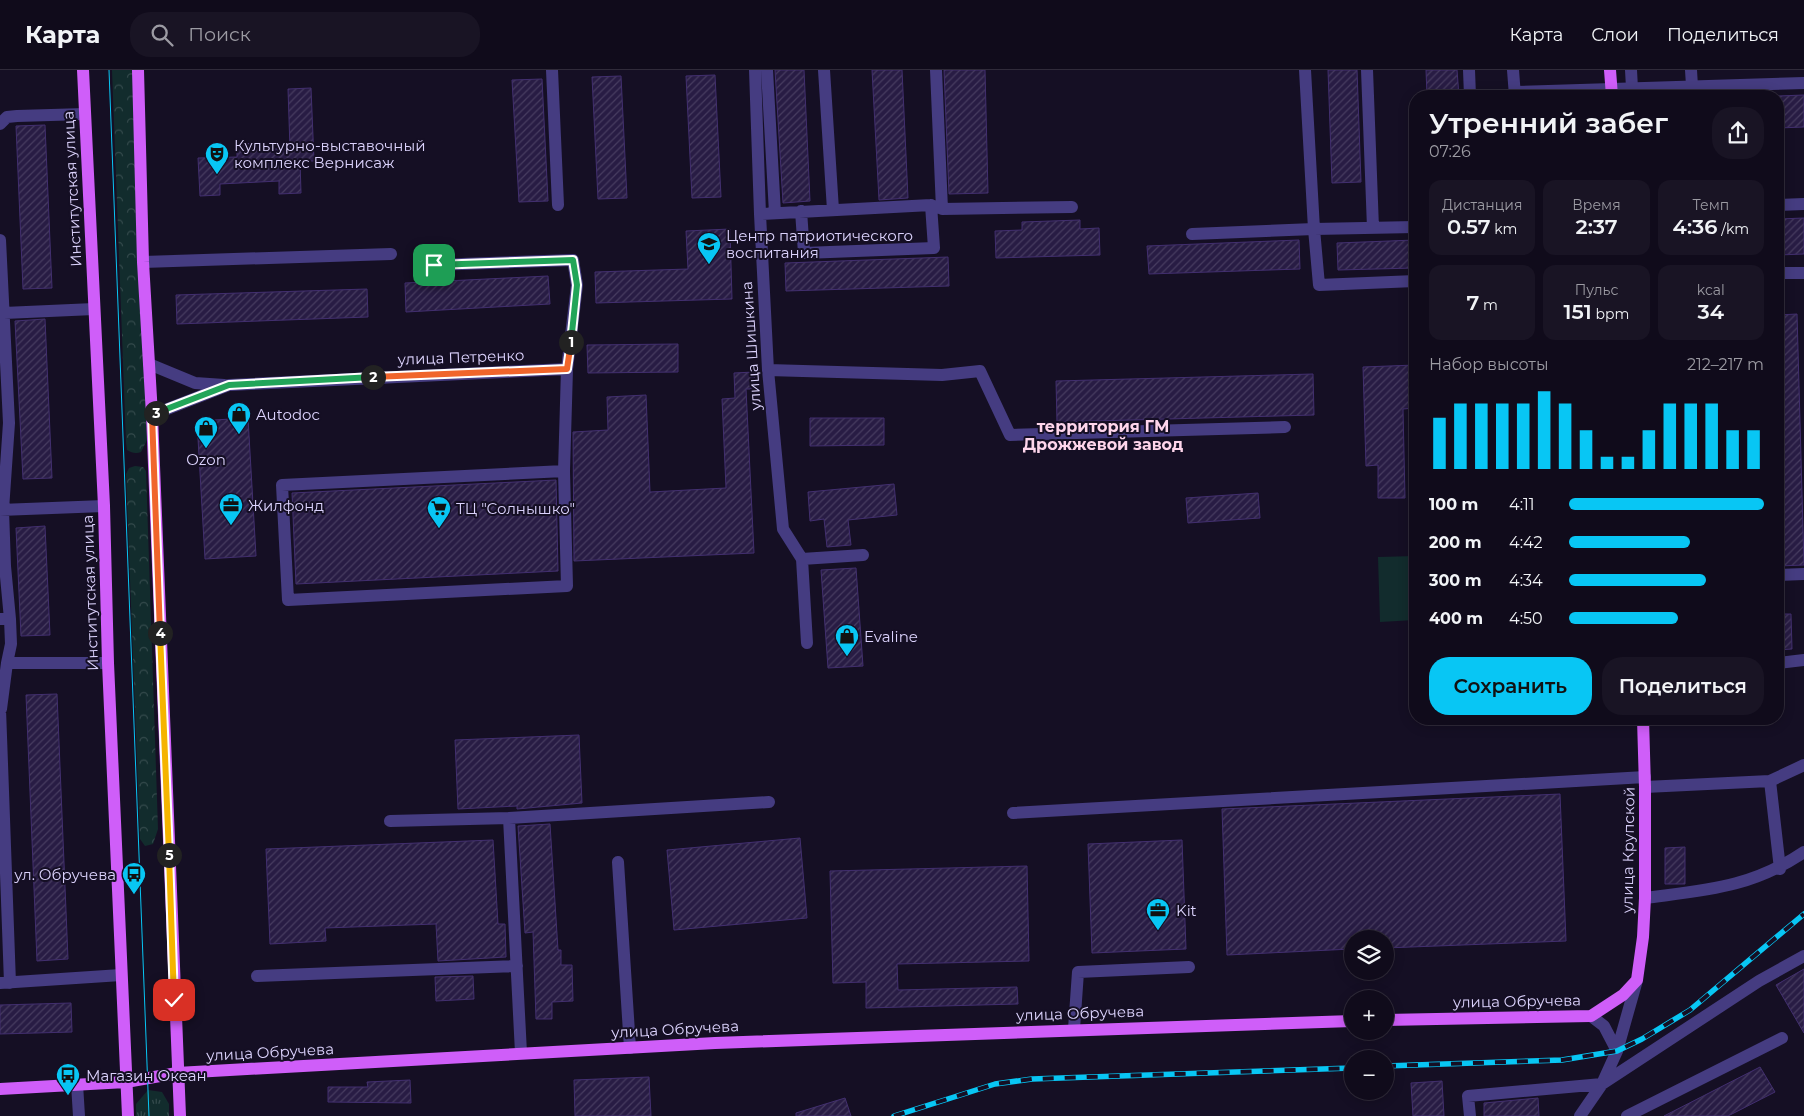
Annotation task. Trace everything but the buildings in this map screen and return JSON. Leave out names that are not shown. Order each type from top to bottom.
[{"type":"main road","name":"Институтская улица","points":[[83,70],[104,506],[108,663],[128,1116]]},
{"type":"main road","points":[[138,70],[143,262],[152,415],[180,1116]]},
{"type":"main road","points":[[1610,70],[1611,90]]},
{"type":"main road","name":"улица Крупской","points":[[1637,980],[1643,937],[1645,898],[1645,782],[1642,725]]},
{"type":"main road","name":"улица Обручева","points":[[1394,1020],[1591,1016],[1623,995],[1637,980]]},
{"type":"main road","name":"улица Обручева","points":[[0,1089],[126,1082],[177,1073],[521,1053],[1074,1029],[1344,1021]]},
{"type":"street","points":[[552,70],[558,205]]},
{"type":"street","name":"улица Шишкина","points":[[755,70],[768,370],[783,529],[802,559]]},
{"type":"street","points":[[767,70],[775,213]]},
{"type":"street","points":[[824,70],[833,210]]},
{"type":"street","points":[[801,211],[804,253],[934,248],[936,207],[936,70]]},
{"type":"street","points":[[1305,70],[1319,285],[1409,281]]},
{"type":"street","points":[[1367,70],[1373,228]]},
{"type":"street","points":[[1469,70],[1470,90]]},
{"type":"street","points":[[1513,70],[1515,90]]},
{"type":"street","points":[[1631,70],[1632,88]]},
{"type":"street","points":[[1691,70],[1692,86]]},
{"type":"street","points":[[1624,90],[1632,88],[1804,83]]},
{"type":"street","points":[[0,124],[7,117],[85,114]]},
{"type":"street","points":[[1784,205],[1804,204]]},
{"type":"street","points":[[760,214],[936,207],[1072,207]]},
{"type":"street","points":[[1192,234],[1409,227]]},
{"type":"street","points":[[0,240],[4,313],[3,566],[5,619],[11,644],[0,709],[5,983],[121,975]]},
{"type":"street","points":[[143,262],[391,254]]},
{"type":"street","points":[[434,265],[573,260],[577,292],[567,369],[564,471],[567,586],[288,600],[282,485],[564,471]]},
{"type":"street","points":[[1784,273],[1804,273]]},
{"type":"street","points":[[4,313],[94,309]]},
{"type":"street","points":[[149,364],[195,383],[229,385]]},
{"type":"street","name":"улица Петренко","points":[[152,415],[229,385],[567,369]]},
{"type":"street","points":[[768,370],[942,375],[980,371],[1010,435],[1284,427]]},
{"type":"street","points":[[2,510],[104,506]]},
{"type":"street","points":[[807,643],[802,559],[863,555]]},
{"type":"street","points":[[1784,575],[1804,574]]},
{"type":"street","points":[[1784,662],[1804,660]]},
{"type":"street","points":[[7,663],[108,663]]},
{"type":"street","points":[[1013,813],[1645,782],[1770,781],[1804,765]]},
{"type":"street","points":[[1770,781],[1780,869]]},
{"type":"street","points":[[390,822],[509,818],[769,802]]},
{"type":"street","points":[[509,818],[521,1053]]},
{"type":"street","points":[[1645,898],[1730,886],[1780,869],[1804,852]]},
{"type":"street","points":[[618,862],[630,1048]]},
{"type":"street","points":[[1470,1116],[1468,1096],[1602,1084],[1759,981],[1804,956]]},
{"type":"street","points":[[256,976],[517,966]]},
{"type":"street","points":[[1074,1029],[1078,972],[1189,967]]},
{"type":"street","points":[[1580,1116],[1602,1084],[1617,1050],[1637,980]]},
{"type":"street","points":[[1591,1016],[1604,1026],[1617,1050]]},
{"type":"street","points":[[1627,1116],[1782,1038]]},
{"type":"street","points":[[77,1084],[79,1116]]},
{"type":"green space","points":[[112,70],[134,70],[147,440],[141,452],[137,453],[127,450],[126,442]]},
{"type":"green space","points":[[135,466],[143,467],[146,471],[158,829],[153,844],[145,846],[140,839],[126,474],[129,468]]},
{"type":"green space","points":[[1409,556],[1409,620],[1380,622],[1378,557]]},
{"type":"green space","points":[[148,1090],[162,1092],[169,1104],[169,1116],[136,1116],[136,1104]]},
{"type":"tram line","points":[[109,70],[149,1116]]},
{"type":"railway","points":[[1394,1066],[1562,1060],[1617,1051],[1642,1039],[1690,1010],[1804,914]]},
{"type":"railway","points":[[894,1116],[995,1084],[1032,1079],[1344,1068]]},
{"type":"place","name":"Культурно-выставочный комплекс Вернисаж","points":[[217,175]]},
{"type":"place","name":"Центр патриотического воспитания","points":[[709,265]]},
{"type":"place","name":"Autodoc","points":[[239,435]]},
{"type":"place","name":"Ozon","points":[[206,449]]},
{"type":"place","name":"Жилфонд","points":[[231,526]]},
{"type":"place","name":"ТЦ \"Солнышко\"","points":[[439,529]]},
{"type":"place","name":"Evaline","points":[[847,657]]},
{"type":"place","name":"ул. Обручева","points":[[134,895]]},
{"type":"place","name":"Kit","points":[[1158,931]]},
{"type":"place","name":"Магазин Океан","points":[[68,1096]]},
{"type":"district","name":"территория ГМ Дрожжевой завод","points":[[1103,435]]},
{"type":"route","points":[[174,1000],[152,415],[229,385],[360,377],[567,369],[576,306],[577,285],[573,260],[434,265]]}]
